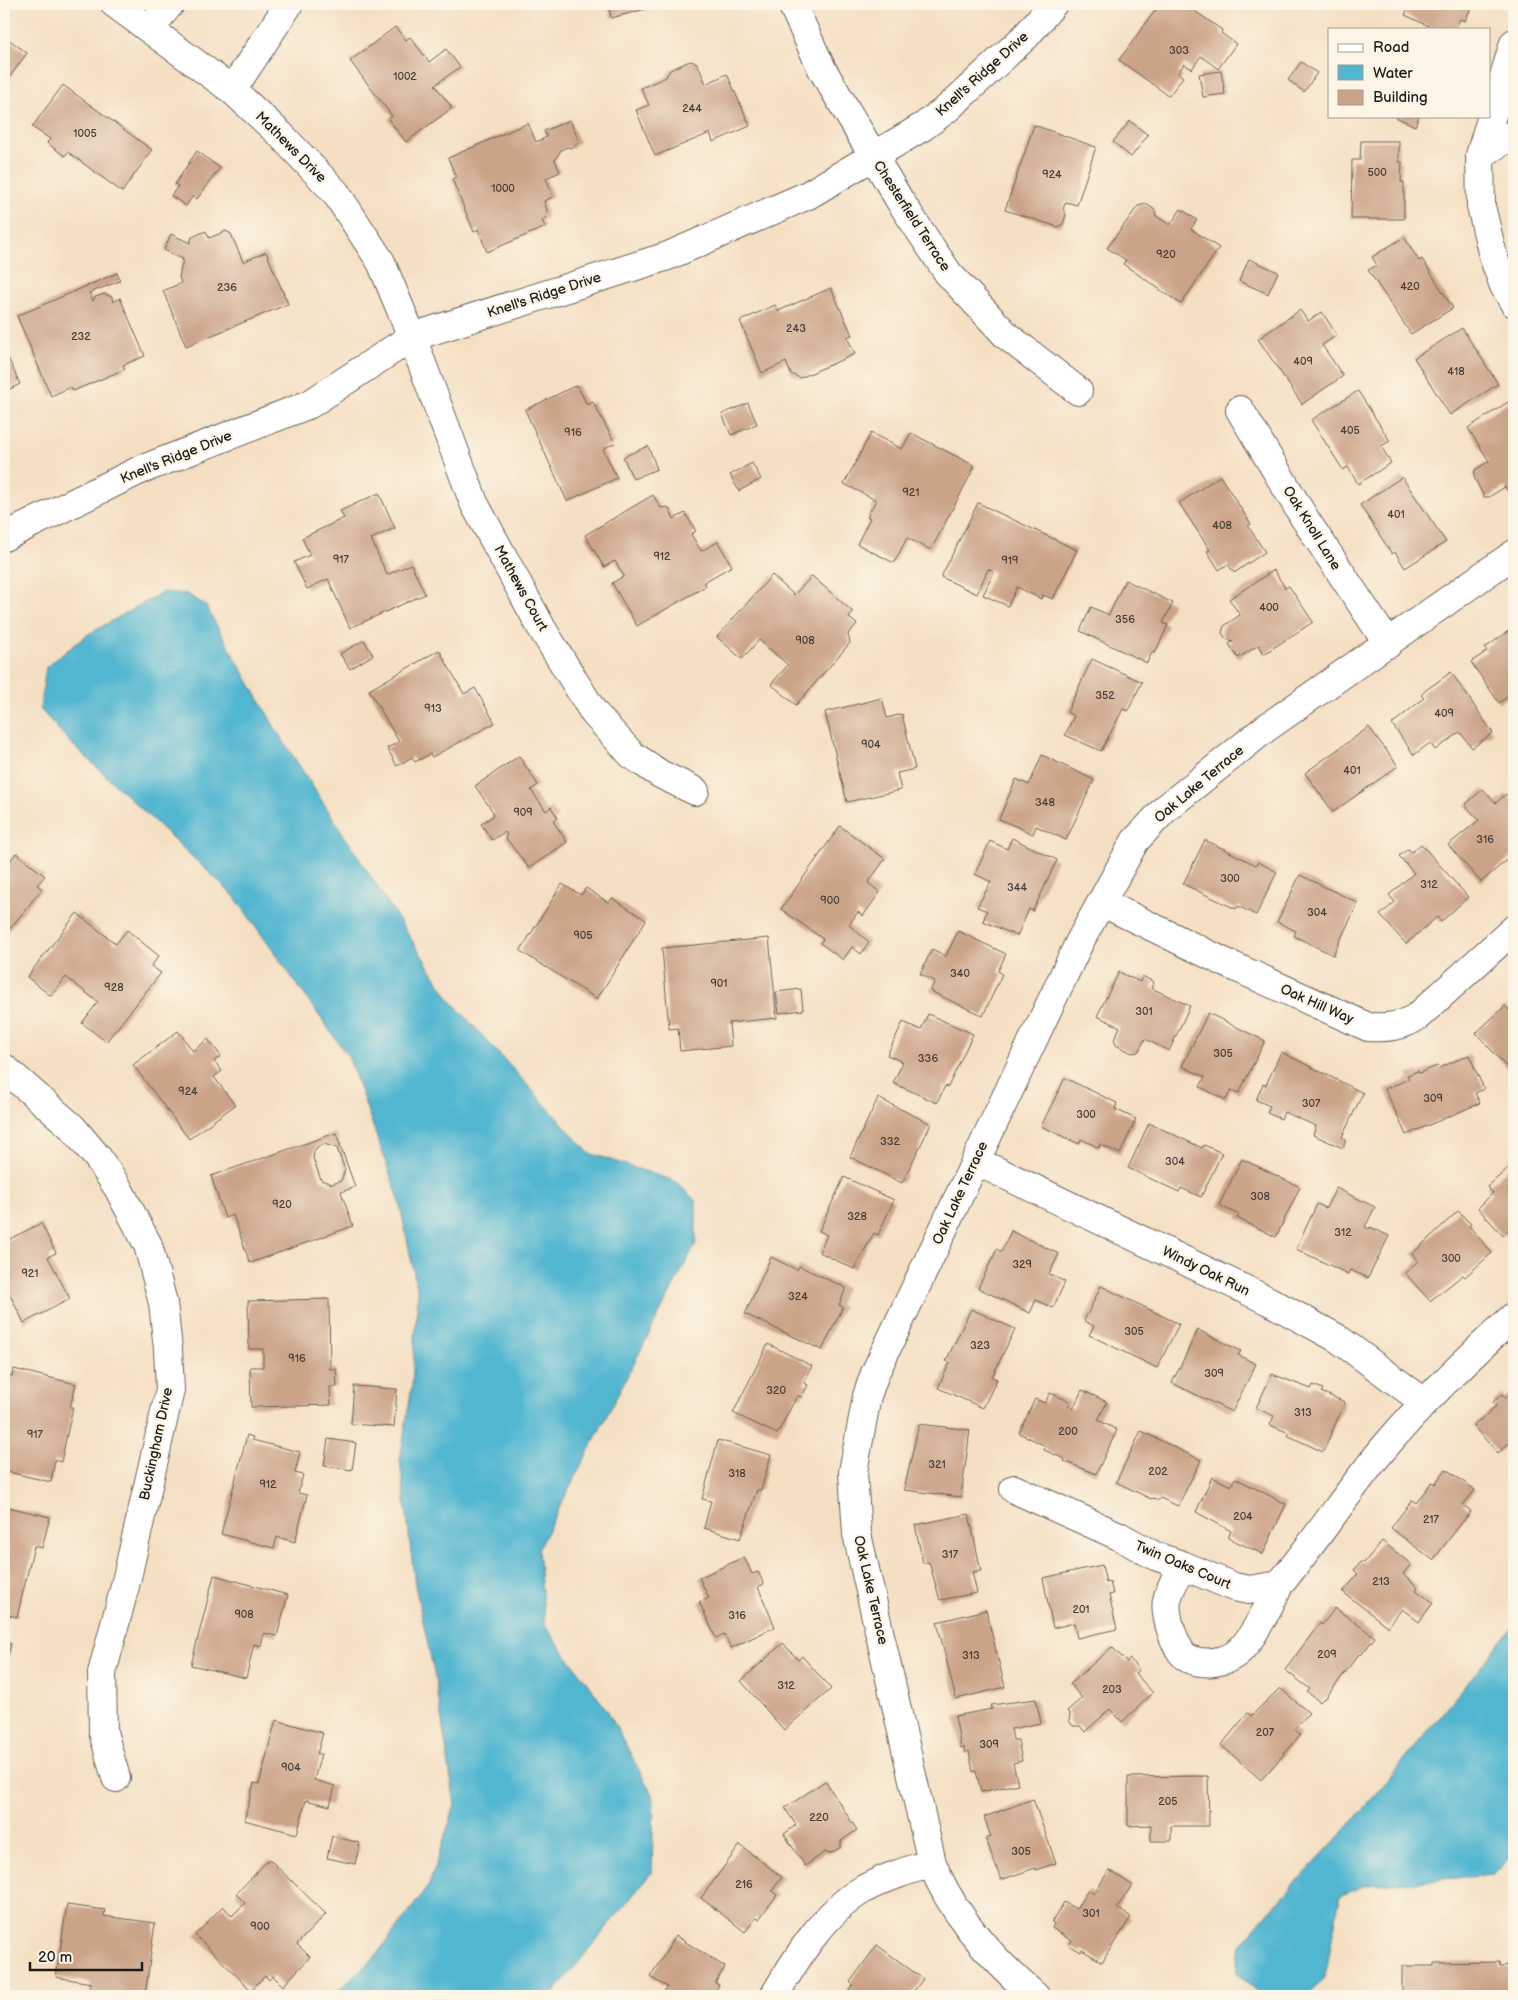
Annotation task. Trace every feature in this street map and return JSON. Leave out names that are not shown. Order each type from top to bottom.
[{"type":"street","name":"Mathews Drive","points":[[115,4],[232,90],[280,134],[336,193],[381,262],[412,337]]},
{"type":"street","points":[[150,28],[170,4]]},
{"type":"street","points":[[232,90],[289,4]]},
{"type":"street","name":"Chesterfield Terrace","points":[[792,4],[822,69],[874,157],[948,274],[1007,336],[1078,391]]},
{"type":"street","name":"Knell's Ridge Drive","points":[[4,537],[138,471],[310,404],[412,337],[668,256],[808,195],[874,157],[948,108],[1026,36],[1053,4]]},
{"type":"street","points":[[1514,43],[1480,155],[1482,206],[1493,256],[1504,286],[1514,304]]},
{"type":"street","points":[[1480,155],[1514,134]]},
{"type":"street","name":"Mathews Court","points":[[412,337],[474,503],[541,627],[594,713],[632,755],[660,774],[695,791]]},
{"type":"street","name":"Oak Knoll Lane","points":[[1240,410],[1305,519],[1388,644]]},
{"type":"street","name":"Oak Lake Terrace","points":[[1035,1996],[1014,1978],[973,1932],[941,1884],[932,1862],[858,1534],[853,1472],[867,1396],[875,1373],[976,1161],[1101,902],[1135,840],[1165,809],[1266,728],[1514,554]]},
{"type":"street","name":"Oak Hill Way","points":[[1101,902],[1224,962],[1368,1027],[1387,1028],[1407,1024],[1514,929]]},
{"type":"street","name":"Buckingham Drive","points":[[4,1068],[72,1127],[113,1180],[148,1245],[163,1303],[170,1390],[125,1586],[102,1673],[103,1732],[116,1778]]},
{"type":"street","name":"Windy Oak Run","points":[[976,1161],[1294,1315],[1337,1338],[1424,1402]]},
{"type":"street","points":[[1182,1564],[1166,1601],[1169,1624],[1178,1648],[1189,1659],[1214,1663],[1237,1654],[1262,1619],[1279,1585],[1378,1455],[1424,1402],[1456,1369],[1514,1316]]},
{"type":"street","name":"Twin Oaks Court","points":[[1014,1489],[1119,1536],[1155,1556],[1182,1564],[1242,1589],[1249,1590],[1279,1585]]},
{"type":"street","points":[[774,1996],[797,1956],[839,1908],[872,1885],[890,1876],[932,1862]]},
{"type":"water","points":[[163,592],[187,594],[205,605],[277,731],[451,1001],[589,1153],[675,1181],[696,1201],[696,1243],[538,1549],[545,1626],[607,1710],[654,1798],[652,1872],[551,1996],[332,1996],[374,1958],[429,1885],[455,1805],[435,1677],[415,1585],[400,1460],[412,1385],[418,1293],[399,1199],[348,1056],[234,896],[71,743],[40,709],[46,667],[87,635]]},
{"type":"water","points":[[1514,1626],[1514,1852],[1494,1875],[1366,1885],[1340,1896],[1325,1978],[1305,1996],[1261,1994],[1236,1973],[1240,1945],[1358,1816]]},
{"type":"building","points":[[603,4],[665,4],[611,18],[609,8],[605,9]]},
{"type":"building","points":[[1160,4],[1185,4],[1222,30],[1221,33],[1236,44],[1218,69],[1201,56],[1192,69],[1184,64],[1178,73],[1183,77],[1169,96],[1119,60]]},
{"type":"building","points":[[1410,4],[1473,4],[1465,21],[1460,19],[1456,28],[1433,28],[1405,15]]},
{"type":"building","points":[[395,27],[406,40],[410,37],[429,62],[446,49],[460,67],[435,85],[452,108],[406,142],[388,119],[392,116],[350,61]]},
{"type":"building","points":[[4,36],[27,53],[4,85]]},
{"type":"building","points":[[690,61],[697,63],[706,84],[727,74],[750,126],[713,142],[710,133],[655,156],[636,110],[649,105],[641,88],[666,77],[670,70]]},
{"type":"building","points":[[1301,62],[1317,73],[1304,92],[1288,80]]},
{"type":"building","points":[[1221,71],[1225,94],[1203,97],[1199,74]]},
{"type":"building","points":[[63,85],[152,150],[122,192],[68,152],[65,156],[47,143],[50,139],[32,127]]},
{"type":"building","points":[[1397,118],[1418,118],[1415,126]]},
{"type":"building","points":[[570,120],[579,141],[573,148],[567,147],[561,150],[555,160],[560,172],[546,178],[553,197],[544,201],[547,211],[546,218],[542,220],[545,227],[487,252],[478,229],[474,232],[452,179],[456,177],[448,158],[528,123],[536,142],[547,137],[544,131]]},
{"type":"building","points":[[1130,121],[1148,135],[1131,157],[1113,142]]},
{"type":"building","points":[[1034,125],[1096,147],[1077,205],[1066,202],[1063,209],[1066,215],[1063,224],[1058,227],[1005,210]]},
{"type":"building","points":[[1361,141],[1399,141],[1399,162],[1402,162],[1401,182],[1404,182],[1404,219],[1351,219],[1352,160],[1360,160]]},
{"type":"building","points":[[197,151],[220,168],[197,199],[193,196],[186,206],[171,196],[178,186],[175,184]]},
{"type":"building","points":[[1146,204],[1155,210],[1156,216],[1170,225],[1181,209],[1197,220],[1191,229],[1219,248],[1181,304],[1123,264],[1126,260],[1107,248],[1138,206]]},
{"type":"building","points":[[206,231],[209,238],[226,231],[231,234],[243,262],[266,252],[288,304],[186,346],[163,291],[181,283],[179,277],[183,259],[164,250],[171,234],[190,243],[192,237]]},
{"type":"building","points":[[1404,237],[1419,261],[1422,259],[1453,308],[1411,334],[1368,270],[1377,265],[1372,257]]},
{"type":"building","points":[[1249,259],[1278,272],[1268,294],[1239,281]]},
{"type":"building","points":[[117,273],[120,281],[89,293],[93,301],[95,297],[104,294],[112,297],[113,302],[120,298],[145,356],[123,365],[125,369],[73,391],[71,387],[51,396],[17,316]]},
{"type":"building","points":[[831,288],[852,335],[847,337],[855,354],[800,378],[791,374],[786,362],[762,373],[740,321],[775,305],[778,311]]},
{"type":"building","points":[[1300,310],[1308,321],[1322,312],[1337,335],[1322,345],[1343,376],[1302,404],[1258,339]]},
{"type":"building","points":[[1462,328],[1498,384],[1450,415],[1414,358]]},
{"type":"building","points":[[4,349],[20,384],[4,392]]},
{"type":"building","points":[[577,385],[587,405],[593,402],[615,443],[603,449],[617,478],[567,501],[525,410]]},
{"type":"building","points":[[1358,391],[1390,441],[1381,446],[1391,463],[1358,484],[1348,467],[1343,470],[1311,420]]},
{"type":"building","points":[[1508,402],[1514,413],[1514,493],[1510,495],[1505,487],[1489,497],[1484,497],[1474,477],[1475,470],[1489,461],[1468,428]]},
{"type":"building","points":[[748,403],[757,424],[731,435],[722,414]]},
{"type":"building","points":[[871,433],[902,449],[911,433],[975,466],[931,550],[907,538],[894,563],[857,544],[870,518],[867,517],[876,500],[844,484]]},
{"type":"building","points":[[648,446],[657,469],[633,479],[623,457]]},
{"type":"building","points":[[752,463],[761,479],[739,491],[730,475]]},
{"type":"building","points":[[1220,476],[1251,524],[1248,526],[1265,552],[1234,573],[1228,564],[1219,570],[1207,551],[1210,550],[1179,503]]},
{"type":"building","points":[[1402,477],[1446,542],[1405,568],[1395,552],[1392,554],[1360,505]]},
{"type":"building","points":[[379,493],[395,528],[371,539],[387,575],[411,564],[425,594],[350,628],[328,579],[307,589],[294,562],[310,555],[302,538],[344,518],[340,511]]},
{"type":"building","points":[[653,495],[661,508],[668,507],[674,519],[685,513],[696,531],[691,534],[701,551],[718,542],[732,566],[704,582],[706,586],[637,626],[612,583],[624,576],[615,561],[604,567],[585,535]]},
{"type":"building","points":[[978,503],[1077,550],[1053,599],[1043,595],[1041,599],[1017,587],[1008,606],[983,595],[994,572],[988,569],[977,594],[941,577]]},
{"type":"building","points":[[1274,570],[1285,588],[1289,586],[1313,622],[1264,654],[1259,645],[1238,658],[1229,644],[1233,641],[1226,639],[1222,633],[1224,626],[1240,615],[1229,599]]},
{"type":"building","points":[[772,575],[794,595],[812,576],[853,612],[849,618],[857,624],[848,634],[850,643],[796,705],[771,684],[788,665],[759,640],[742,659],[717,637]]},
{"type":"building","points":[[1125,580],[1173,603],[1163,623],[1168,625],[1155,653],[1152,652],[1147,663],[1080,631],[1091,607],[1109,615]]},
{"type":"building","points":[[1514,627],[1514,692],[1499,703],[1471,662],[1487,651],[1485,648]]},
{"type":"building","points":[[364,640],[373,655],[350,669],[340,654]]},
{"type":"building","points":[[439,650],[464,694],[475,688],[495,723],[432,757],[430,754],[415,762],[412,757],[397,766],[387,748],[399,742],[369,690]]},
{"type":"building","points":[[1092,659],[1142,682],[1128,711],[1123,709],[1101,751],[1065,735],[1074,716],[1067,712]]},
{"type":"building","points":[[1451,672],[1493,733],[1472,748],[1460,732],[1435,750],[1430,743],[1414,755],[1392,724],[1424,698],[1421,695],[1426,690]]},
{"type":"building","points":[[882,698],[887,718],[902,714],[915,769],[897,773],[901,790],[847,802],[825,712]]},
{"type":"building","points":[[1369,727],[1398,766],[1333,812],[1305,773]]},
{"type":"building","points":[[1042,755],[1094,780],[1066,840],[1036,826],[1033,834],[999,819],[1016,779],[1029,785]]},
{"type":"building","points":[[519,756],[538,785],[531,790],[546,811],[551,807],[558,818],[553,821],[567,842],[529,868],[505,837],[507,835],[505,832],[492,840],[481,824],[493,816],[493,812],[475,786]]},
{"type":"building","points":[[1483,789],[1496,803],[1506,794],[1514,803],[1514,854],[1481,882],[1448,845],[1479,820],[1465,805]]},
{"type":"building","points":[[840,826],[885,859],[868,883],[880,892],[863,916],[858,912],[849,925],[869,942],[861,954],[852,947],[843,960],[820,943],[823,939],[781,909]]},
{"type":"building","points":[[1012,838],[1057,860],[1033,911],[1029,909],[1017,936],[983,921],[987,911],[977,907],[991,882],[975,874],[990,841],[1007,849]]},
{"type":"building","points":[[1205,840],[1256,865],[1258,862],[1277,872],[1256,915],[1238,906],[1236,909],[1183,884]]},
{"type":"building","points":[[1421,844],[1468,897],[1441,922],[1437,917],[1406,944],[1380,915],[1395,902],[1389,895],[1414,873],[1399,856],[1408,849],[1412,852]]},
{"type":"building","points":[[16,853],[45,876],[37,885],[42,889],[4,936],[4,858],[9,862]]},
{"type":"building","points":[[1300,875],[1358,903],[1333,955],[1294,936],[1296,931],[1277,922]]},
{"type":"building","points":[[562,884],[581,895],[586,888],[609,903],[612,898],[646,920],[597,999],[520,951]]},
{"type":"building","points":[[77,913],[116,944],[127,930],[159,956],[151,966],[161,973],[106,1042],[82,1023],[98,1002],[66,977],[51,996],[27,977]]},
{"type":"building","points":[[958,931],[1006,954],[998,971],[1002,974],[983,1016],[930,991],[935,981],[920,974],[932,949],[946,956]]},
{"type":"building","points":[[769,938],[777,1018],[729,1023],[731,1046],[680,1051],[678,1028],[669,1029],[662,948]]},
{"type":"building","points":[[1119,972],[1140,982],[1142,976],[1154,982],[1151,988],[1190,1006],[1169,1051],[1145,1039],[1138,1052],[1132,1053],[1116,1045],[1114,1040],[1120,1027],[1097,1016]]},
{"type":"building","points":[[801,989],[803,1010],[779,1013],[776,992]]},
{"type":"building","points":[[1514,1005],[1514,1071],[1512,1073],[1476,1033],[1505,1006],[1509,1010]]},
{"type":"building","points":[[1208,1013],[1265,1041],[1239,1093],[1231,1090],[1226,1100],[1200,1087],[1205,1077],[1182,1066]]},
{"type":"building","points":[[928,1014],[973,1034],[948,1087],[945,1086],[937,1103],[893,1083],[903,1062],[887,1055],[903,1022],[921,1030]]},
{"type":"building","points":[[178,1031],[193,1051],[208,1039],[221,1056],[214,1061],[222,1071],[214,1077],[235,1105],[189,1139],[133,1065]]},
{"type":"building","points":[[1281,1052],[1363,1093],[1342,1137],[1346,1140],[1343,1148],[1313,1135],[1316,1126],[1284,1112],[1281,1119],[1267,1113],[1270,1106],[1256,1100],[1263,1084],[1266,1085]]},
{"type":"building","points":[[1469,1055],[1484,1089],[1475,1093],[1480,1103],[1406,1135],[1385,1089],[1409,1079],[1407,1075],[1418,1071],[1419,1073],[1437,1066],[1439,1068]]},
{"type":"building","points":[[1065,1078],[1117,1103],[1115,1109],[1136,1119],[1120,1154],[1100,1144],[1099,1148],[1081,1139],[1079,1144],[1041,1126]]},
{"type":"building","points":[[878,1098],[931,1124],[902,1183],[850,1157]]},
{"type":"building","points":[[1149,1123],[1202,1148],[1204,1145],[1222,1153],[1201,1197],[1181,1188],[1179,1192],[1128,1168]]},
{"type":"building","points":[[336,1133],[355,1187],[341,1192],[353,1226],[250,1263],[233,1215],[225,1218],[211,1176]],"holes":[[[324,1144],[337,1148],[345,1170],[341,1181],[332,1184],[321,1180],[313,1158],[317,1147]]]},
{"type":"building","points":[[1242,1159],[1300,1187],[1276,1237],[1237,1218],[1239,1215],[1219,1205]]},
{"type":"building","points":[[1514,1163],[1514,1225],[1503,1236],[1478,1208],[1493,1193],[1487,1187]]},
{"type":"building","points":[[844,1177],[894,1200],[878,1235],[874,1233],[854,1269],[819,1252],[827,1235],[819,1231]]},
{"type":"building","points":[[1336,1188],[1375,1207],[1365,1227],[1369,1229],[1370,1227],[1389,1236],[1368,1278],[1350,1270],[1348,1274],[1296,1249],[1317,1204],[1326,1208]]},
{"type":"building","points":[[1458,1211],[1471,1224],[1469,1226],[1492,1253],[1465,1277],[1463,1275],[1430,1301],[1405,1273],[1418,1261],[1412,1254]]},
{"type":"building","points":[[41,1223],[56,1253],[48,1257],[70,1299],[24,1323],[8,1291],[5,1292],[4,1290],[4,1242]]},
{"type":"building","points":[[1011,1231],[1059,1254],[1049,1274],[1065,1282],[1053,1308],[1036,1300],[1030,1313],[978,1288],[997,1249],[1001,1252]]},
{"type":"building","points":[[771,1257],[797,1270],[799,1266],[846,1288],[839,1305],[843,1307],[822,1350],[745,1314]]},
{"type":"building","points":[[1101,1286],[1179,1324],[1157,1368],[1089,1335],[1094,1326],[1084,1321]]},
{"type":"building","points":[[329,1299],[330,1369],[336,1369],[337,1387],[330,1387],[331,1405],[251,1407],[250,1367],[263,1367],[263,1349],[249,1349],[248,1301]]},
{"type":"building","points":[[971,1309],[1015,1329],[992,1377],[997,1379],[983,1408],[938,1388],[950,1362],[946,1361]]},
{"type":"building","points":[[1198,1330],[1241,1351],[1238,1355],[1256,1364],[1232,1412],[1172,1383]]},
{"type":"building","points":[[768,1344],[812,1366],[804,1383],[808,1385],[802,1397],[797,1396],[777,1434],[733,1413]]},
{"type":"building","points":[[14,1369],[76,1384],[70,1407],[73,1407],[61,1462],[55,1460],[51,1482],[4,1471],[4,1378],[8,1375],[12,1376]]},
{"type":"building","points":[[1272,1374],[1311,1389],[1313,1385],[1323,1389],[1321,1392],[1345,1402],[1323,1452],[1270,1425],[1274,1416],[1256,1408]]},
{"type":"building","points":[[354,1386],[397,1389],[394,1427],[351,1424]]},
{"type":"building","points":[[1082,1390],[1107,1402],[1098,1420],[1117,1430],[1096,1474],[1064,1461],[1065,1459],[1044,1450],[1046,1446],[1019,1433],[1035,1399],[1045,1403],[1050,1393],[1071,1402],[1068,1406],[1073,1409]]},
{"type":"building","points":[[1514,1390],[1514,1449],[1509,1443],[1498,1453],[1473,1426],[1496,1406],[1493,1402],[1502,1394],[1505,1398]]},
{"type":"building","points":[[919,1424],[970,1430],[961,1497],[904,1490]]},
{"type":"building","points":[[1141,1431],[1201,1460],[1178,1506],[1160,1498],[1159,1500],[1151,1499],[1116,1482]]},
{"type":"building","points":[[247,1435],[253,1437],[252,1440],[300,1452],[295,1473],[303,1475],[298,1493],[307,1495],[295,1542],[277,1537],[274,1548],[221,1534]]},
{"type":"building","points":[[328,1439],[356,1443],[352,1470],[324,1466]]},
{"type":"building","points":[[718,1440],[771,1455],[761,1490],[757,1490],[740,1539],[704,1528],[711,1501],[702,1499]]},
{"type":"building","points":[[1446,1469],[1475,1490],[1463,1505],[1471,1511],[1433,1560],[1391,1528],[1412,1500],[1416,1503],[1432,1482],[1435,1484]]},
{"type":"building","points":[[1212,1477],[1231,1486],[1235,1478],[1286,1504],[1263,1554],[1228,1538],[1231,1531],[1196,1512]]},
{"type":"building","points":[[4,1506],[50,1517],[42,1548],[34,1546],[17,1617],[4,1614]]},
{"type":"building","points":[[969,1514],[981,1571],[972,1572],[977,1593],[940,1600],[929,1562],[923,1563],[915,1525]]},
{"type":"building","points":[[1382,1541],[1411,1564],[1403,1574],[1418,1587],[1416,1590],[1433,1603],[1419,1622],[1402,1609],[1388,1627],[1343,1592],[1358,1574],[1354,1570],[1362,1561],[1364,1563]]},
{"type":"building","points":[[744,1557],[752,1574],[758,1572],[764,1584],[758,1587],[775,1627],[731,1648],[724,1634],[716,1638],[699,1602],[709,1598],[699,1578]]},
{"type":"building","points":[[1102,1565],[1106,1583],[1110,1582],[1113,1594],[1109,1595],[1117,1629],[1077,1638],[1074,1623],[1053,1628],[1043,1578]]},
{"type":"building","points":[[214,1575],[288,1595],[277,1636],[264,1633],[261,1646],[254,1644],[246,1678],[191,1665]]},
{"type":"building","points":[[1335,1608],[1375,1637],[1361,1655],[1359,1654],[1325,1699],[1320,1702],[1307,1692],[1310,1689],[1285,1670],[1320,1623],[1322,1625]]},
{"type":"building","points":[[986,1610],[1005,1687],[956,1699],[937,1622]]},
{"type":"building","points":[[4,1642],[11,1644],[4,1673]]},
{"type":"building","points":[[783,1643],[798,1660],[802,1656],[831,1689],[784,1730],[741,1681]]},
{"type":"building","points":[[1112,1647],[1127,1662],[1130,1659],[1139,1670],[1135,1673],[1153,1693],[1122,1722],[1110,1709],[1085,1732],[1080,1726],[1073,1726],[1069,1721],[1070,1714],[1067,1711],[1082,1698],[1070,1684]]},
{"type":"building","points":[[1280,1688],[1309,1713],[1294,1729],[1301,1735],[1261,1780],[1221,1745],[1248,1713],[1251,1716]]},
{"type":"building","points":[[1036,1699],[1041,1723],[1011,1729],[1013,1740],[1018,1740],[1022,1761],[1013,1763],[1018,1784],[981,1792],[976,1771],[973,1772],[969,1751],[965,1753],[964,1747],[961,1748],[955,1716],[992,1709],[991,1705]]},
{"type":"building","points":[[276,1720],[323,1733],[317,1754],[321,1754],[314,1780],[335,1786],[330,1806],[306,1800],[297,1834],[244,1820],[254,1783],[259,1784]]},
{"type":"building","points":[[1208,1776],[1209,1826],[1171,1826],[1171,1841],[1151,1841],[1151,1825],[1128,1826],[1128,1777]]},
{"type":"building","points":[[825,1781],[857,1830],[841,1841],[841,1847],[831,1853],[825,1852],[805,1866],[784,1834],[796,1825],[785,1808]]},
{"type":"building","points":[[1033,1799],[1056,1863],[1001,1880],[986,1839],[991,1837],[984,1817]]},
{"type":"building","points":[[332,1836],[360,1843],[355,1864],[327,1858]]},
{"type":"building","points":[[740,1845],[782,1877],[772,1891],[777,1895],[759,1919],[756,1918],[745,1932],[701,1898]]},
{"type":"building","points":[[269,1859],[326,1914],[297,1944],[310,1957],[283,1986],[273,1976],[269,1980],[265,1976],[251,1990],[195,1935],[223,1906],[232,1916],[245,1903],[236,1894]]},
{"type":"building","points":[[1109,1870],[1132,1885],[1117,1908],[1131,1917],[1102,1962],[1082,1950],[1081,1952],[1069,1945],[1072,1941],[1052,1928],[1054,1924],[1052,1922],[1064,1902],[1076,1909],[1088,1890],[1094,1894]]},
{"type":"building","points":[[67,1905],[105,1910],[104,1916],[155,1923],[145,1996],[89,1996],[91,1983],[56,1977]]},
{"type":"building","points":[[676,1936],[725,1967],[715,1983],[719,1985],[712,1996],[661,1996],[667,1987],[650,1977]]},
{"type":"building","points":[[877,1945],[923,1979],[910,1996],[844,1996],[853,1985],[850,1982]]},
{"type":"building","points":[[1499,1962],[1500,1966],[1514,1965],[1514,1996],[1402,1996],[1402,1966],[1434,1966],[1434,1963]]}]
